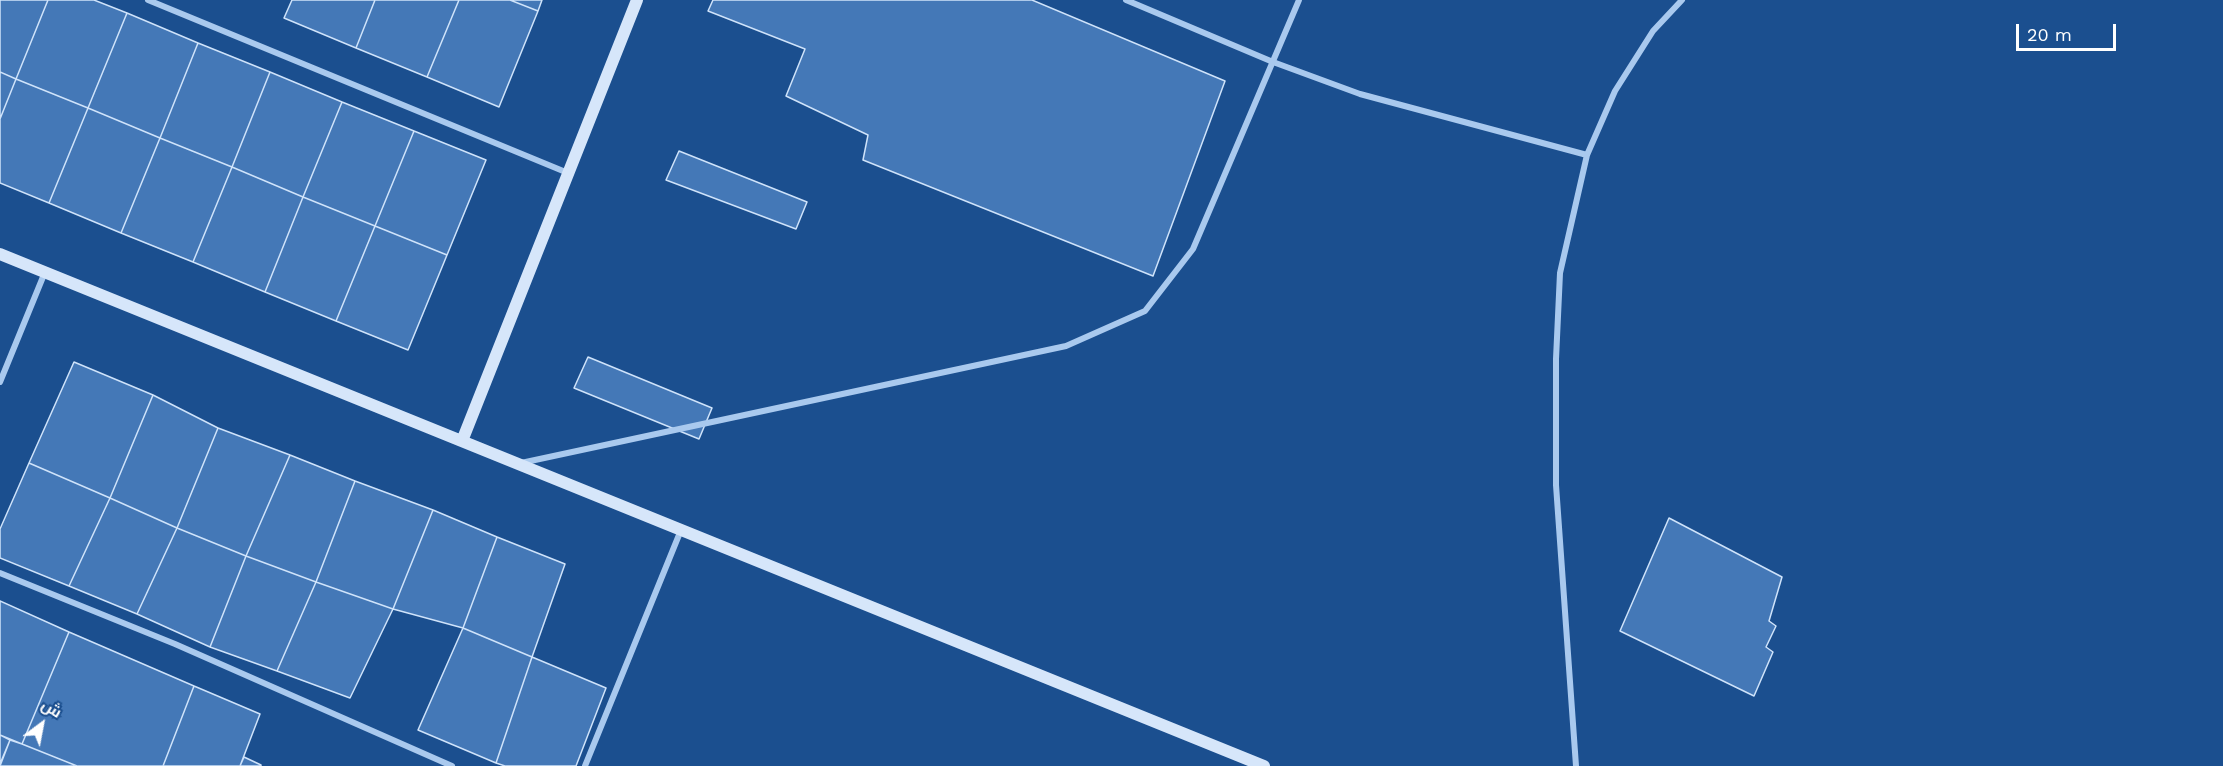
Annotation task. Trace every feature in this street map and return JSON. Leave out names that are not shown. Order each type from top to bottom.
[{"type":"street","points":[[148,0],[568,173]]},
{"type":"street","points":[[462,441],[637,0]]},
{"type":"street","points":[[1126,0],[1273,62],[1360,94],[1587,155]]},
{"type":"street","points":[[517,464],[1066,346],[1145,311],[1193,249],[1299,0]]},
{"type":"street","points":[[1576,766],[1556,485],[1556,359],[1560,273],[1587,155],[1615,91],[1653,31],[1682,0]]},
{"type":"street","points":[[0,254],[1264,766]]},
{"type":"street","points":[[0,382],[45,272]]},
{"type":"street","points":[[585,766],[681,530]]},
{"type":"street","points":[[0,573],[175,644],[452,766]]},
{"type":"building","points":[[0,0],[48,0],[16,79],[0,72]]},
{"type":"building","points":[[48,0],[94,0],[127,13],[88,108],[16,79]]},
{"type":"building","points":[[292,0],[375,0],[356,48],[284,18]]},
{"type":"building","points":[[375,0],[459,0],[427,77],[356,48]]},
{"type":"building","points":[[459,0],[510,0],[538,11],[499,107],[427,77]]},
{"type":"building","points":[[510,0],[542,0],[538,11]]},
{"type":"building","points":[[713,0],[1032,0],[1225,81],[1153,276],[863,160],[868,135],[786,96],[805,49],[708,11]]},
{"type":"building","points":[[127,13],[198,43],[160,138],[88,108]]},
{"type":"building","points":[[198,43],[270,72],[232,167],[160,138]]},
{"type":"building","points":[[0,72],[16,79],[0,119]]},
{"type":"building","points":[[270,72],[342,102],[303,197],[232,167]]},
{"type":"building","points":[[16,79],[88,108],[49,203],[0,183],[0,119]]},
{"type":"building","points":[[342,102],[414,131],[375,226],[303,197]]},
{"type":"building","points":[[88,108],[160,138],[121,233],[49,203]]},
{"type":"building","points":[[414,131],[486,160],[447,255],[375,226]]},
{"type":"building","points":[[160,138],[232,167],[193,262],[121,233]]},
{"type":"building","points":[[679,151],[807,202],[796,229],[666,180]]},
{"type":"building","points":[[232,167],[303,197],[265,292],[193,262]]},
{"type":"building","points":[[303,197],[375,226],[336,321],[265,292]]},
{"type":"building","points":[[375,226],[447,255],[408,350],[336,321]]},
{"type":"building","points":[[588,357],[712,408],[699,439],[574,388]]},
{"type":"building","points":[[74,362],[153,395],[110,498],[29,463]]},
{"type":"building","points":[[153,395],[218,428],[177,528],[110,498]]},
{"type":"building","points":[[218,428],[290,455],[246,556],[177,528]]},
{"type":"building","points":[[290,455],[355,481],[316,582],[246,556]]},
{"type":"building","points":[[29,463],[110,498],[69,586],[0,558],[0,529]]},
{"type":"building","points":[[355,481],[433,510],[393,609],[316,582]]},
{"type":"building","points":[[110,498],[177,528],[137,614],[69,586]]},
{"type":"building","points":[[433,510],[497,537],[463,628],[393,609]]},
{"type":"building","points":[[1669,518],[1782,577],[1769,621],[1776,626],[1766,647],[1773,652],[1754,696],[1620,631]]},
{"type":"building","points":[[177,528],[246,556],[210,647],[137,614]]},
{"type":"building","points":[[497,537],[565,564],[532,657],[463,628]]},
{"type":"building","points":[[246,556],[316,582],[277,671],[210,647]]},
{"type":"building","points":[[316,582],[393,609],[350,698],[277,671]]},
{"type":"building","points":[[0,601],[69,632],[22,744],[0,735]]},
{"type":"building","points":[[463,628],[532,657],[496,763],[418,730]]},
{"type":"building","points":[[69,632],[194,686],[163,766],[77,766],[22,744]]},
{"type":"building","points":[[532,657],[606,688],[576,766],[505,766],[496,763]]},
{"type":"building","points":[[194,686],[260,714],[240,766],[163,766]]},
{"type":"building","points":[[0,735],[10,740],[0,764]]},
{"type":"building","points":[[10,740],[22,744],[77,766],[0,766]]},
{"type":"building","points":[[244,757],[261,765],[261,766],[240,766]]}]
